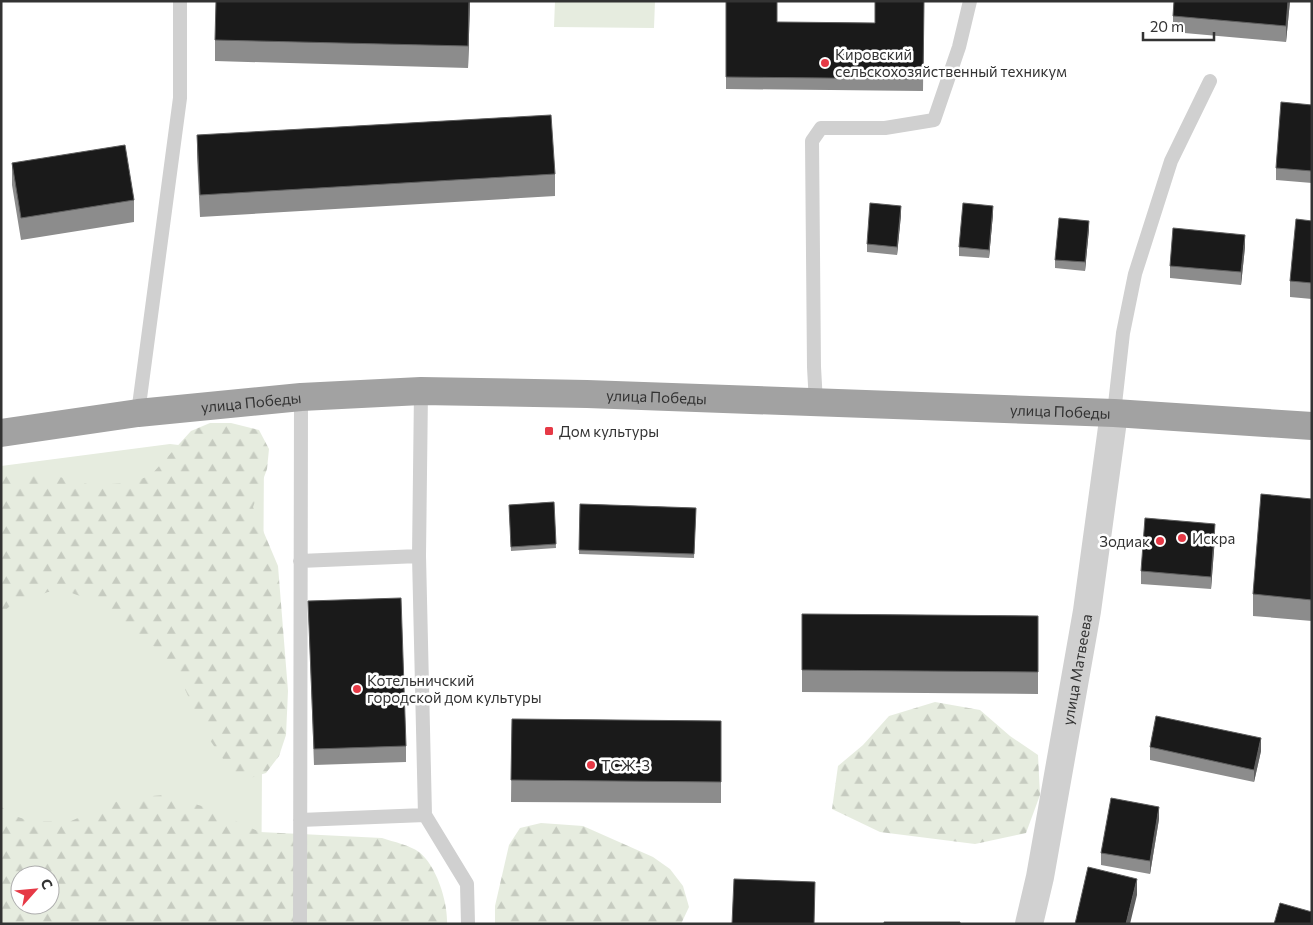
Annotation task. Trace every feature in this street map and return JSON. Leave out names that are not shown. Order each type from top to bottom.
[{"type":"highway","name":"улица Победы","points":[[1,433],[138,413],[301,397],[421,391],[587,394],[1114,413],[1312,426]]},
{"type":"street","name":"улица Матвеева","points":[[1029,924],[1040,877],[1087,611],[1114,413]]},
{"type":"lane","points":[[138,413],[180,98],[180,1]]},
{"type":"lane","points":[[816,403],[812,141],[821,128],[885,128],[934,120],[959,47],[970,1]]},
{"type":"lane","points":[[1114,413],[1123,333],[1136,274],[1171,161],[1210,81]]},
{"type":"lane","points":[[421,391],[419,556],[425,815],[467,884],[468,924]]},
{"type":"lane","points":[[300,924],[301,397]]},
{"type":"lane","points":[[300,561],[419,556]]},
{"type":"lane","points":[[300,820],[425,815]]},
{"type":"green space","points":[[555,1],[655,1],[654,28],[554,27]]},
{"type":"green space","points":[[210,423],[231,423],[259,430],[269,449],[267,469],[253,507],[278,566],[288,691],[286,735],[279,756],[266,773],[247,779],[230,769],[207,736],[181,681],[156,648],[88,599],[69,592],[48,592],[10,606],[1,614],[1,474],[52,475],[91,485],[131,483],[151,475],[191,431]]},
{"type":"green space","points":[[170,444],[264,455],[261,924],[1,924],[1,466]]},
{"type":"green space","points":[[935,702],[980,710],[1010,736],[1038,755],[1040,795],[1026,833],[975,844],[880,832],[832,809],[838,766],[863,745],[889,716]]},
{"type":"green space","points":[[165,795],[205,807],[260,832],[382,838],[415,850],[425,858],[440,885],[446,906],[447,924],[1,924],[1,806],[9,814],[30,821],[71,821],[125,798]]},
{"type":"green space","points":[[541,823],[583,826],[653,857],[670,869],[683,886],[689,907],[681,924],[495,924],[495,906],[509,845],[520,828]]},
{"type":"building","points":[[216,1],[469,1],[468,46],[215,40]]},
{"type":"building","name":"Кировский сельскохозяйственный техникум","points":[[726,1],[777,1],[777,22],[875,23],[875,1],[924,1],[923,79],[726,77]]},
{"type":"building","points":[[1174,1],[1288,1],[1286,26],[1173,16]]},
{"type":"building","points":[[1281,102],[1312,105],[1312,171],[1276,168]]},
{"type":"building","points":[[551,115],[555,174],[200,195],[197,135]]},
{"type":"building","points":[[125,145],[134,200],[21,218],[12,163]]},
{"type":"building","points":[[870,203],[901,206],[897,247],[867,244]]},
{"type":"building","points":[[963,203],[993,206],[989,250],[959,247]]},
{"type":"building","points":[[1059,218],[1089,221],[1085,262],[1055,260]]},
{"type":"building","points":[[1296,219],[1312,221],[1312,283],[1290,281]]},
{"type":"building","points":[[1173,228],[1245,235],[1241,272],[1170,266]]},
{"type":"building","points":[[1261,494],[1312,499],[1312,600],[1253,594]]},
{"type":"building","points":[[554,502],[556,544],[511,547],[509,505]]},
{"type":"building","points":[[580,504],[696,508],[694,554],[579,550]]},
{"type":"building","points":[[1145,518],[1215,524],[1211,577],[1141,571]]},
{"type":"building","name":"Котельничский городской дом культуры","points":[[401,598],[406,746],[314,749],[308,601]]},
{"type":"building","points":[[802,614],[1038,616],[1038,672],[802,670]]},
{"type":"building","points":[[1156,716],[1261,738],[1254,770],[1150,747]]},
{"type":"building","points":[[512,719],[721,721],[721,782],[511,780]]},
{"type":"building","points":[[1111,798],[1159,807],[1150,861],[1101,853]]},
{"type":"building","points":[[1088,867],[1137,879],[1126,924],[1075,924]]},
{"type":"building","points":[[734,879],[815,882],[814,924],[732,924]]},
{"type":"building","points":[[1280,903],[1312,912],[1312,924],[1274,924]]},
{"type":"building","points":[[884,922],[960,922],[960,924],[884,924]]},
{"type":"place","name":"Кировский сельскохозяйственный техникум","points":[[825,63]]},
{"type":"place","name":"Дом культуры","points":[[549,431]]},
{"type":"place","name":"Искра","points":[[1182,538]]},
{"type":"place","name":"Зодиак","points":[[1160,541]]},
{"type":"place","name":"Котельничский городской дом культуры","points":[[357,689]]},
{"type":"place","name":"ТСЖ-3","points":[[591,765]]}]
